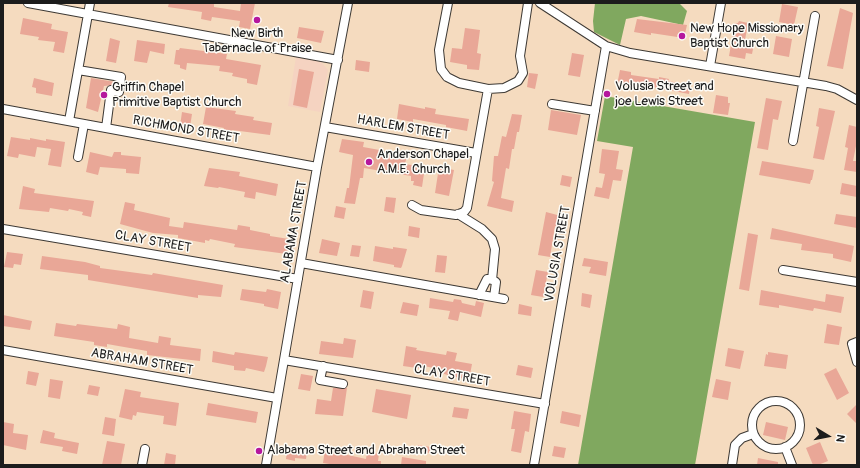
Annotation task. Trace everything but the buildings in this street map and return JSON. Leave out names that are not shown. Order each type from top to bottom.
[{"type":"street","points":[[28,3],[338,60]]},
{"type":"street","points":[[69,121],[90,3]]},
{"type":"street","name":"ALABAMA STREET","points":[[266,465],[317,167],[348,3]]},
{"type":"street","points":[[448,3],[439,50],[441,69],[447,77],[459,83],[488,89],[504,88],[518,81],[523,73],[520,56],[528,3]]},
{"type":"street","points":[[540,3],[606,46],[630,53],[837,89],[857,100]]},
{"type":"street","points":[[710,66],[721,3]]},
{"type":"street","points":[[793,142],[814,16]]},
{"type":"street","name":"VOLUSIA STREET","points":[[534,465],[606,46]]},
{"type":"street","points":[[78,70],[121,77],[119,92],[111,90],[106,128]]},
{"type":"street","points":[[459,214],[466,208],[488,89]]},
{"type":"street","points":[[552,104],[595,111]]},
{"type":"street","name":"RICHMOND STREET","points":[[3,109],[317,167]]},
{"type":"street","points":[[78,156],[84,124]]},
{"type":"street","name":"HARLEM STREET","points":[[325,127],[476,153]]},
{"type":"street","points":[[412,205],[421,210],[459,214],[492,239],[495,249],[492,280]]},
{"type":"street","name":"CLAY STREET","points":[[3,228],[298,279]]},
{"type":"street","points":[[301,263],[504,299]]},
{"type":"street","points":[[783,270],[857,282]]},
{"type":"street","points":[[479,294],[484,283],[487,280],[492,280],[496,282],[494,297]]},
{"type":"street","points":[[857,342],[852,344],[857,362]]},
{"type":"street","name":"ABRAHAM STREET","points":[[3,350],[277,398]]},
{"type":"street","name":"CLAY STREET","points":[[284,360],[545,404]]},
{"type":"street","points":[[323,366],[320,380],[343,384]]},
{"type":"street","points":[[777,401],[786,403],[793,408],[798,415],[800,423],[799,433],[795,440],[785,447],[772,449],[764,446],[757,441],[753,434],[753,417],[761,406],[769,402],[777,401]]},
{"type":"street","points":[[732,465],[735,445],[742,438],[753,434]]},
{"type":"street","points":[[785,447],[792,465]]},
{"type":"street","points":[[142,465],[145,449]]},
{"type":"shaded area","points":[[296,57],[321,62],[328,70],[320,112],[288,106]]},
{"type":"green space","points":[[595,3],[679,3],[687,11],[683,25],[641,16],[626,19],[620,45],[594,32],[593,21]]},
{"type":"green space","points":[[605,96],[755,122],[695,465],[578,465],[633,147],[597,141]]},
{"type":"place","name":"New Birth Tabernacle of Praise","points":[[257,20]]},
{"type":"place","name":"New Hope Missionary Baptist Church","points":[[682,36]]},
{"type":"place","name":"Volusia Street and joe Lewis Street","points":[[607,94]]},
{"type":"place","name":"Griffin Chapel Primitive Baptist Church","points":[[104,95]]},
{"type":"place","name":"Anderson Chapel A.M.E. Church","points":[[369,162]]},
{"type":"place","name":"Alabama Street and Abraham Street","points":[[259,451]]}]
